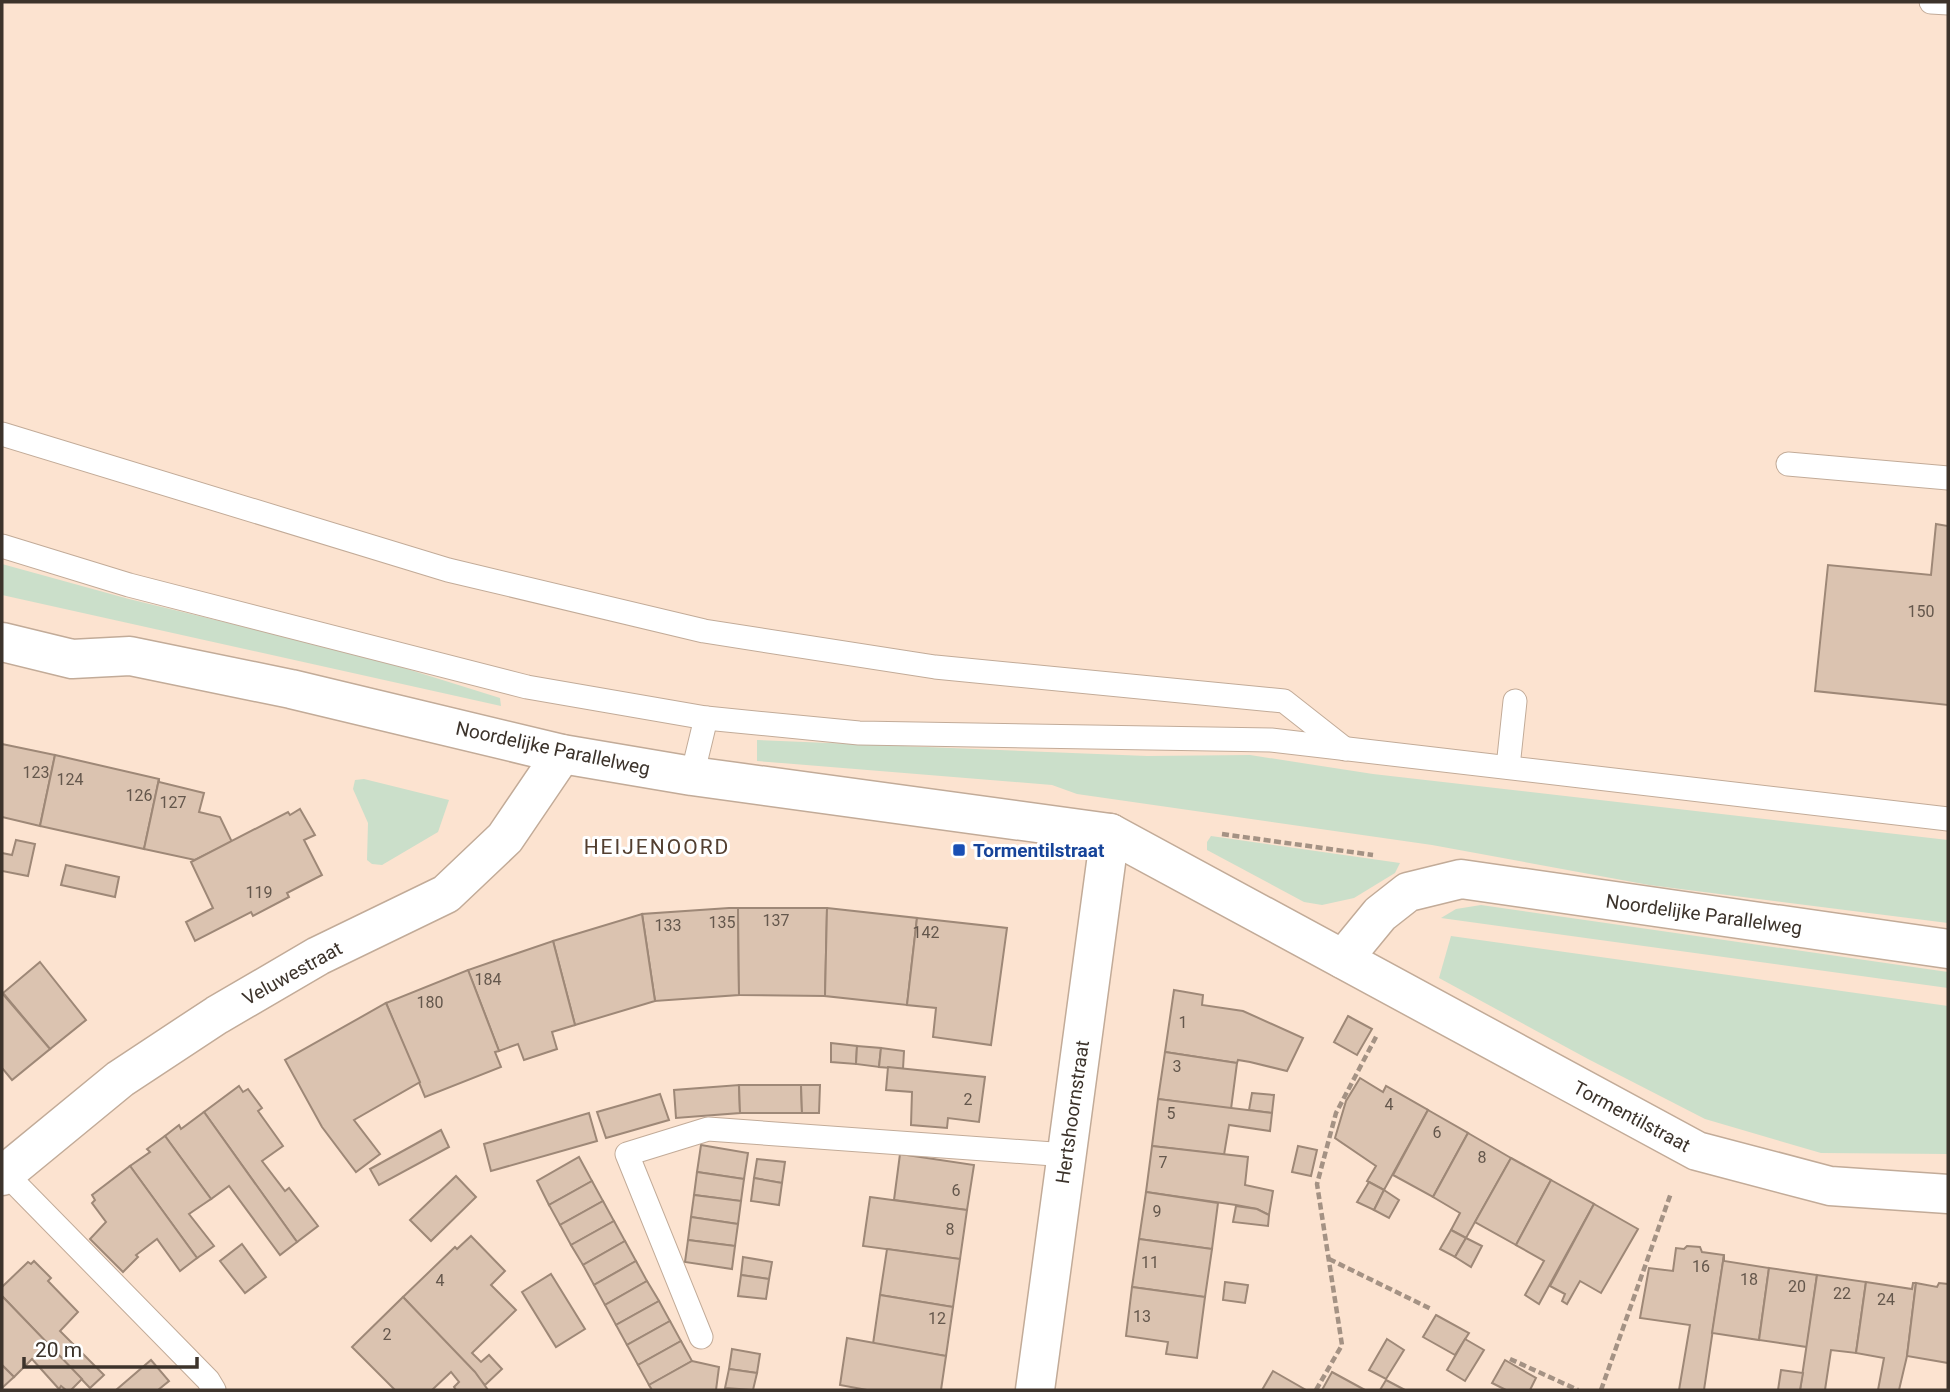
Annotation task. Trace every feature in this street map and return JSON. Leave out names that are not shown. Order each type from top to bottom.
[{"type":"street","name":"Noordelijke Parallelweg","points":[[2,642],[72,659],[130,656],[291,689],[562,754],[692,776],[1110,833],[1343,959],[1380,914],[1408,892],[1461,879],[1948,949]]},
{"type":"street","name":"Veluwestraat","points":[[3,1175],[120,1079],[217,1015],[318,956],[446,894],[505,838],[562,754]]},
{"type":"street","name":"Hertshoornstraat","points":[[1035,1390],[1110,833]]},
{"type":"street","name":"Tormentilstraat","points":[[1343,959],[1697,1151],[1830,1186],[1948,1194]]},
{"type":"lane","points":[[1931,2],[1948,4]]},
{"type":"lane","points":[[2,434],[447,570],[704,631],[935,667],[1284,701],[1345,749]]},
{"type":"lane","points":[[1788,464],[1948,478]]},
{"type":"lane","points":[[2,546],[129,585],[527,687],[706,718],[859,733],[1271,740],[1948,819]]},
{"type":"lane","points":[[1508,767],[1515,701]]},
{"type":"lane","points":[[692,776],[706,718]]},
{"type":"lane","points":[[701,1337],[628,1154],[708,1129],[1067,1155]]},
{"type":"lane","points":[[3,1175],[198,1370],[214,1390]]},
{"type":"path","points":[[1212,832],[1376,855]]},
{"type":"path","points":[[1316,1390],[1342,1345],[1317,1184],[1336,1112],[1401,990]]},
{"type":"path","points":[[1601,1390],[1687,1147]]},
{"type":"path","points":[[1328,1259],[1431,1309]]},
{"type":"path","points":[[1510,1359],[1578,1390]]},
{"type":"green space","points":[[2,564],[129,599],[372,658],[500,698],[501,706],[2,595]]},
{"type":"green space","points":[[757,740],[1147,756],[1250,755],[1373,774],[1948,840],[1948,923],[1649,885],[1432,845],[1077,794],[1052,785],[757,761]]},
{"type":"green space","points":[[364,779],[449,800],[438,832],[382,865],[372,864],[367,860],[368,823],[353,789],[355,780]]},
{"type":"green space","points":[[1211,836],[1400,863],[1395,873],[1354,898],[1322,905],[1304,902],[1207,850],[1207,842]]},
{"type":"green space","points":[[1481,905],[1948,972],[1948,988],[1441,918],[1456,909]]},
{"type":"green space","points":[[1451,936],[1948,1006],[1948,1154],[1821,1153],[1705,1119],[1439,978]]},
{"type":"building","points":[[1936,524],[1948,526],[1948,705],[1815,691],[1828,565],[1931,575]]},
{"type":"building","points":[[2,744],[55,755],[40,826],[2,817]]},
{"type":"building","points":[[55,755],[159,779],[144,849],[40,826]]},
{"type":"building","points":[[159,779],[159,782],[204,793],[199,812],[220,817],[232,842],[195,860],[144,849]]},
{"type":"building","points":[[300,809],[315,835],[304,840],[322,875],[287,893],[289,897],[253,916],[251,912],[195,941],[186,922],[213,908],[191,862],[288,812],[290,815]]},
{"type":"building","points":[[16,840],[35,844],[28,876],[2,871],[2,853],[12,855]]},
{"type":"building","points":[[66,865],[119,877],[115,897],[61,885]]},
{"type":"building","points":[[738,908],[739,995],[655,1001],[642,914]]},
{"type":"building","points":[[738,908],[827,908],[825,996],[739,995]]},
{"type":"building","points":[[827,908],[917,918],[907,1005],[825,996]]},
{"type":"building","points":[[642,914],[655,1001],[575,1025],[553,941]]},
{"type":"building","points":[[917,918],[1007,928],[991,1045],[933,1037],[936,1008],[907,1005]]},
{"type":"building","points":[[553,941],[575,1025],[552,1032],[557,1049],[524,1060],[518,1044],[499,1051],[468,970]]},
{"type":"building","points":[[40,962],[86,1020],[50,1049],[3,993]]},
{"type":"building","points":[[468,970],[499,1051],[495,1052],[501,1067],[425,1097],[386,1003]]},
{"type":"building","points":[[1174,990],[1203,995],[1202,1005],[1243,1011],[1303,1038],[1287,1071],[1238,1060],[1237,1063],[1165,1052]]},
{"type":"building","points":[[2,993],[50,1049],[12,1080],[2,1068]]},
{"type":"building","points":[[386,1003],[420,1082],[354,1120],[380,1154],[356,1172],[322,1127],[285,1060]]},
{"type":"building","points":[[1348,1016],[1372,1029],[1357,1055],[1334,1042]]},
{"type":"building","points":[[831,1043],[857,1046],[856,1064],[831,1062]]},
{"type":"building","points":[[857,1046],[881,1048],[879,1067],[856,1064]]},
{"type":"building","points":[[881,1048],[904,1051],[903,1069],[879,1067]]},
{"type":"building","points":[[1165,1052],[1237,1063],[1231,1109],[1158,1099]]},
{"type":"building","points":[[888,1067],[985,1077],[979,1122],[948,1118],[947,1128],[911,1125],[912,1092],[886,1090]]},
{"type":"building","points":[[1360,1078],[1383,1092],[1386,1086],[1428,1110],[1384,1190],[1367,1181],[1376,1166],[1335,1138],[1346,1101]]},
{"type":"building","points":[[739,1085],[740,1113],[676,1118],[674,1090]]},
{"type":"building","points":[[739,1085],[801,1085],[802,1113],[740,1113]]},
{"type":"building","points":[[801,1085],[820,1085],[819,1113],[802,1113]]},
{"type":"building","points":[[239,1086],[243,1092],[248,1089],[262,1108],[258,1111],[283,1146],[262,1161],[285,1191],[289,1188],[318,1226],[297,1242],[204,1112]]},
{"type":"building","points":[[1252,1093],[1274,1095],[1272,1113],[1249,1110]]},
{"type":"building","points":[[660,1094],[669,1120],[606,1138],[597,1112]]},
{"type":"building","points":[[1158,1099],[1272,1113],[1270,1131],[1229,1125],[1224,1155],[1152,1146]]},
{"type":"building","points":[[1428,1110],[1468,1133],[1433,1197],[1393,1175]]},
{"type":"building","points":[[204,1112],[297,1242],[280,1255],[229,1186],[211,1199],[165,1136],[179,1125],[181,1129]]},
{"type":"building","points":[[589,1113],[597,1141],[491,1171],[484,1144]]},
{"type":"building","points":[[441,1130],[449,1147],[379,1185],[370,1169]]},
{"type":"building","points":[[1468,1133],[1511,1158],[1466,1238],[1451,1230],[1460,1213],[1433,1197]]},
{"type":"building","points":[[165,1136],[211,1199],[189,1214],[214,1246],[197,1258],[130,1166],[150,1152],[147,1149]]},
{"type":"building","points":[[701,1145],[748,1153],[744,1179],[697,1172]]},
{"type":"building","points":[[1152,1146],[1248,1157],[1245,1185],[1273,1191],[1269,1215],[1257,1209],[1236,1205],[1146,1192]]},
{"type":"building","points":[[1298,1146],[1317,1150],[1311,1176],[1292,1172]]},
{"type":"building","points":[[900,1154],[974,1165],[967,1210],[894,1200]]},
{"type":"building","points":[[579,1157],[592,1181],[549,1205],[537,1181]]},
{"type":"building","points":[[1511,1158],[1551,1180],[1516,1245],[1475,1222]]},
{"type":"building","points":[[757,1159],[785,1162],[782,1183],[754,1178]]},
{"type":"building","points":[[130,1166],[197,1258],[180,1271],[157,1239],[136,1255],[138,1257],[123,1272],[90,1239],[106,1222],[92,1203],[95,1200],[92,1195]]},
{"type":"building","points":[[697,1172],[744,1179],[741,1201],[694,1195]]},
{"type":"building","points":[[456,1176],[476,1197],[431,1241],[410,1220]]},
{"type":"building","points":[[754,1178],[782,1183],[779,1205],[751,1201]]},
{"type":"building","points":[[1551,1180],[1594,1204],[1539,1304],[1525,1295],[1544,1261],[1516,1245]]},
{"type":"building","points":[[592,1181],[603,1201],[560,1225],[549,1205]]},
{"type":"building","points":[[1369,1182],[1384,1190],[1374,1210],[1357,1202]]},
{"type":"building","points":[[1384,1190],[1399,1200],[1389,1218],[1374,1210]]},
{"type":"building","points":[[1146,1192],[1218,1203],[1212,1249],[1139,1239]]},
{"type":"building","points":[[694,1195],[741,1201],[738,1224],[691,1217]]},
{"type":"building","points":[[870,1197],[967,1210],[960,1259],[863,1246]]},
{"type":"building","points":[[603,1201],[614,1221],[571,1245],[560,1225]]},
{"type":"building","points":[[1594,1204],[1638,1229],[1601,1293],[1580,1281],[1567,1304],[1562,1301],[1565,1294],[1550,1286]]},
{"type":"building","points":[[1236,1206],[1257,1209],[1269,1215],[1268,1226],[1233,1222]]},
{"type":"building","points":[[691,1217],[738,1224],[735,1246],[688,1240]]},
{"type":"building","points":[[614,1221],[625,1241],[583,1265],[571,1245]]},
{"type":"building","points":[[1451,1230],[1466,1238],[1455,1257],[1440,1249]]},
{"type":"building","points":[[471,1236],[505,1271],[491,1285],[516,1310],[472,1353],[481,1362],[489,1355],[502,1369],[485,1385],[403,1297],[455,1247],[457,1249]]},
{"type":"building","points":[[1466,1238],[1482,1246],[1471,1267],[1455,1257]]},
{"type":"building","points":[[1139,1239],[1212,1249],[1205,1297],[1132,1287]]},
{"type":"building","points":[[688,1240],[735,1246],[732,1269],[685,1262]]},
{"type":"building","points":[[625,1241],[636,1261],[594,1285],[583,1265]]},
{"type":"building","points":[[242,1244],[266,1277],[245,1293],[220,1261]]},
{"type":"building","points":[[1687,1246],[1700,1247],[1702,1252],[1724,1255],[1704,1390],[1679,1390],[1690,1325],[1640,1318],[1649,1268],[1673,1271],[1676,1248],[1684,1249]]},
{"type":"building","points":[[887,1249],[960,1259],[953,1307],[880,1295]]},
{"type":"building","points":[[1724,1255],[1724,1261],[1769,1268],[1759,1340],[1712,1333]]},
{"type":"building","points":[[743,1257],[772,1262],[769,1279],[741,1275]]},
{"type":"building","points":[[34,1261],[51,1278],[48,1281],[78,1312],[60,1331],[104,1375],[90,1388],[2,1296],[2,1287],[28,1262],[31,1264]]},
{"type":"building","points":[[636,1261],[647,1281],[605,1305],[594,1285]]},
{"type":"building","points":[[1769,1268],[1817,1275],[1807,1347],[1759,1340]]},
{"type":"building","points":[[551,1274],[585,1329],[556,1347],[522,1292]]},
{"type":"building","points":[[741,1275],[769,1279],[766,1299],[738,1296]]},
{"type":"building","points":[[1817,1275],[1866,1282],[1856,1353],[1831,1350],[1825,1390],[1800,1390]]},
{"type":"building","points":[[647,1281],[659,1301],[616,1325],[605,1305]]},
{"type":"building","points":[[1225,1282],[1248,1285],[1245,1303],[1223,1300]]},
{"type":"building","points":[[1866,1282],[1912,1289],[1913,1283],[1916,1283],[1907,1356],[1899,1390],[1878,1390],[1884,1358],[1856,1353]]},
{"type":"building","points":[[1916,1283],[1937,1287],[1939,1283],[1948,1284],[1948,1363],[1907,1356]]},
{"type":"building","points":[[1132,1287],[1205,1297],[1197,1358],[1166,1354],[1168,1342],[1126,1336]]},
{"type":"building","points":[[880,1295],[953,1307],[946,1356],[873,1344]]},
{"type":"building","points":[[2,1296],[82,1379],[71,1390],[61,1386],[59,1389],[32,1359],[14,1377],[2,1365]]},
{"type":"building","points":[[403,1297],[475,1372],[488,1390],[456,1390],[454,1387],[459,1382],[451,1372],[432,1390],[395,1390],[352,1347]]},
{"type":"building","points":[[659,1301],[670,1321],[627,1345],[616,1325]]},
{"type":"building","points":[[1436,1315],[1469,1333],[1455,1355],[1423,1337]]},
{"type":"building","points":[[670,1321],[681,1341],[638,1365],[627,1345]]},
{"type":"building","points":[[847,1338],[946,1356],[941,1390],[867,1390],[840,1385]]},
{"type":"building","points":[[1387,1339],[1404,1350],[1386,1379],[1369,1370]]},
{"type":"building","points":[[1465,1339],[1484,1350],[1465,1381],[1447,1370]]},
{"type":"building","points":[[681,1341],[692,1361],[649,1385],[638,1365]]},
{"type":"building","points":[[732,1349],[760,1354],[757,1373],[729,1369]]},
{"type":"building","points":[[151,1360],[169,1381],[158,1390],[116,1390]]},
{"type":"building","points":[[1505,1360],[1536,1378],[1530,1390],[1506,1390],[1492,1383]]},
{"type":"building","points":[[692,1361],[719,1367],[716,1390],[652,1390],[649,1385]]},
{"type":"building","points":[[2,1365],[14,1377],[2,1388]]},
{"type":"building","points":[[729,1369],[757,1373],[753,1390],[725,1388]]},
{"type":"building","points":[[1781,1370],[1803,1373],[1800,1390],[1778,1390]]},
{"type":"building","points":[[1273,1371],[1306,1390],[1262,1390]]},
{"type":"building","points":[[1332,1372],[1365,1390],[1322,1390]]},
{"type":"building","points":[[1386,1380],[1405,1390],[1380,1390]]},
{"type":"place","name":"Tormentilstraat","points":[[959,850]]},
{"type":"district","name":"HEIJENOORD","points":[[657,847]]}]
